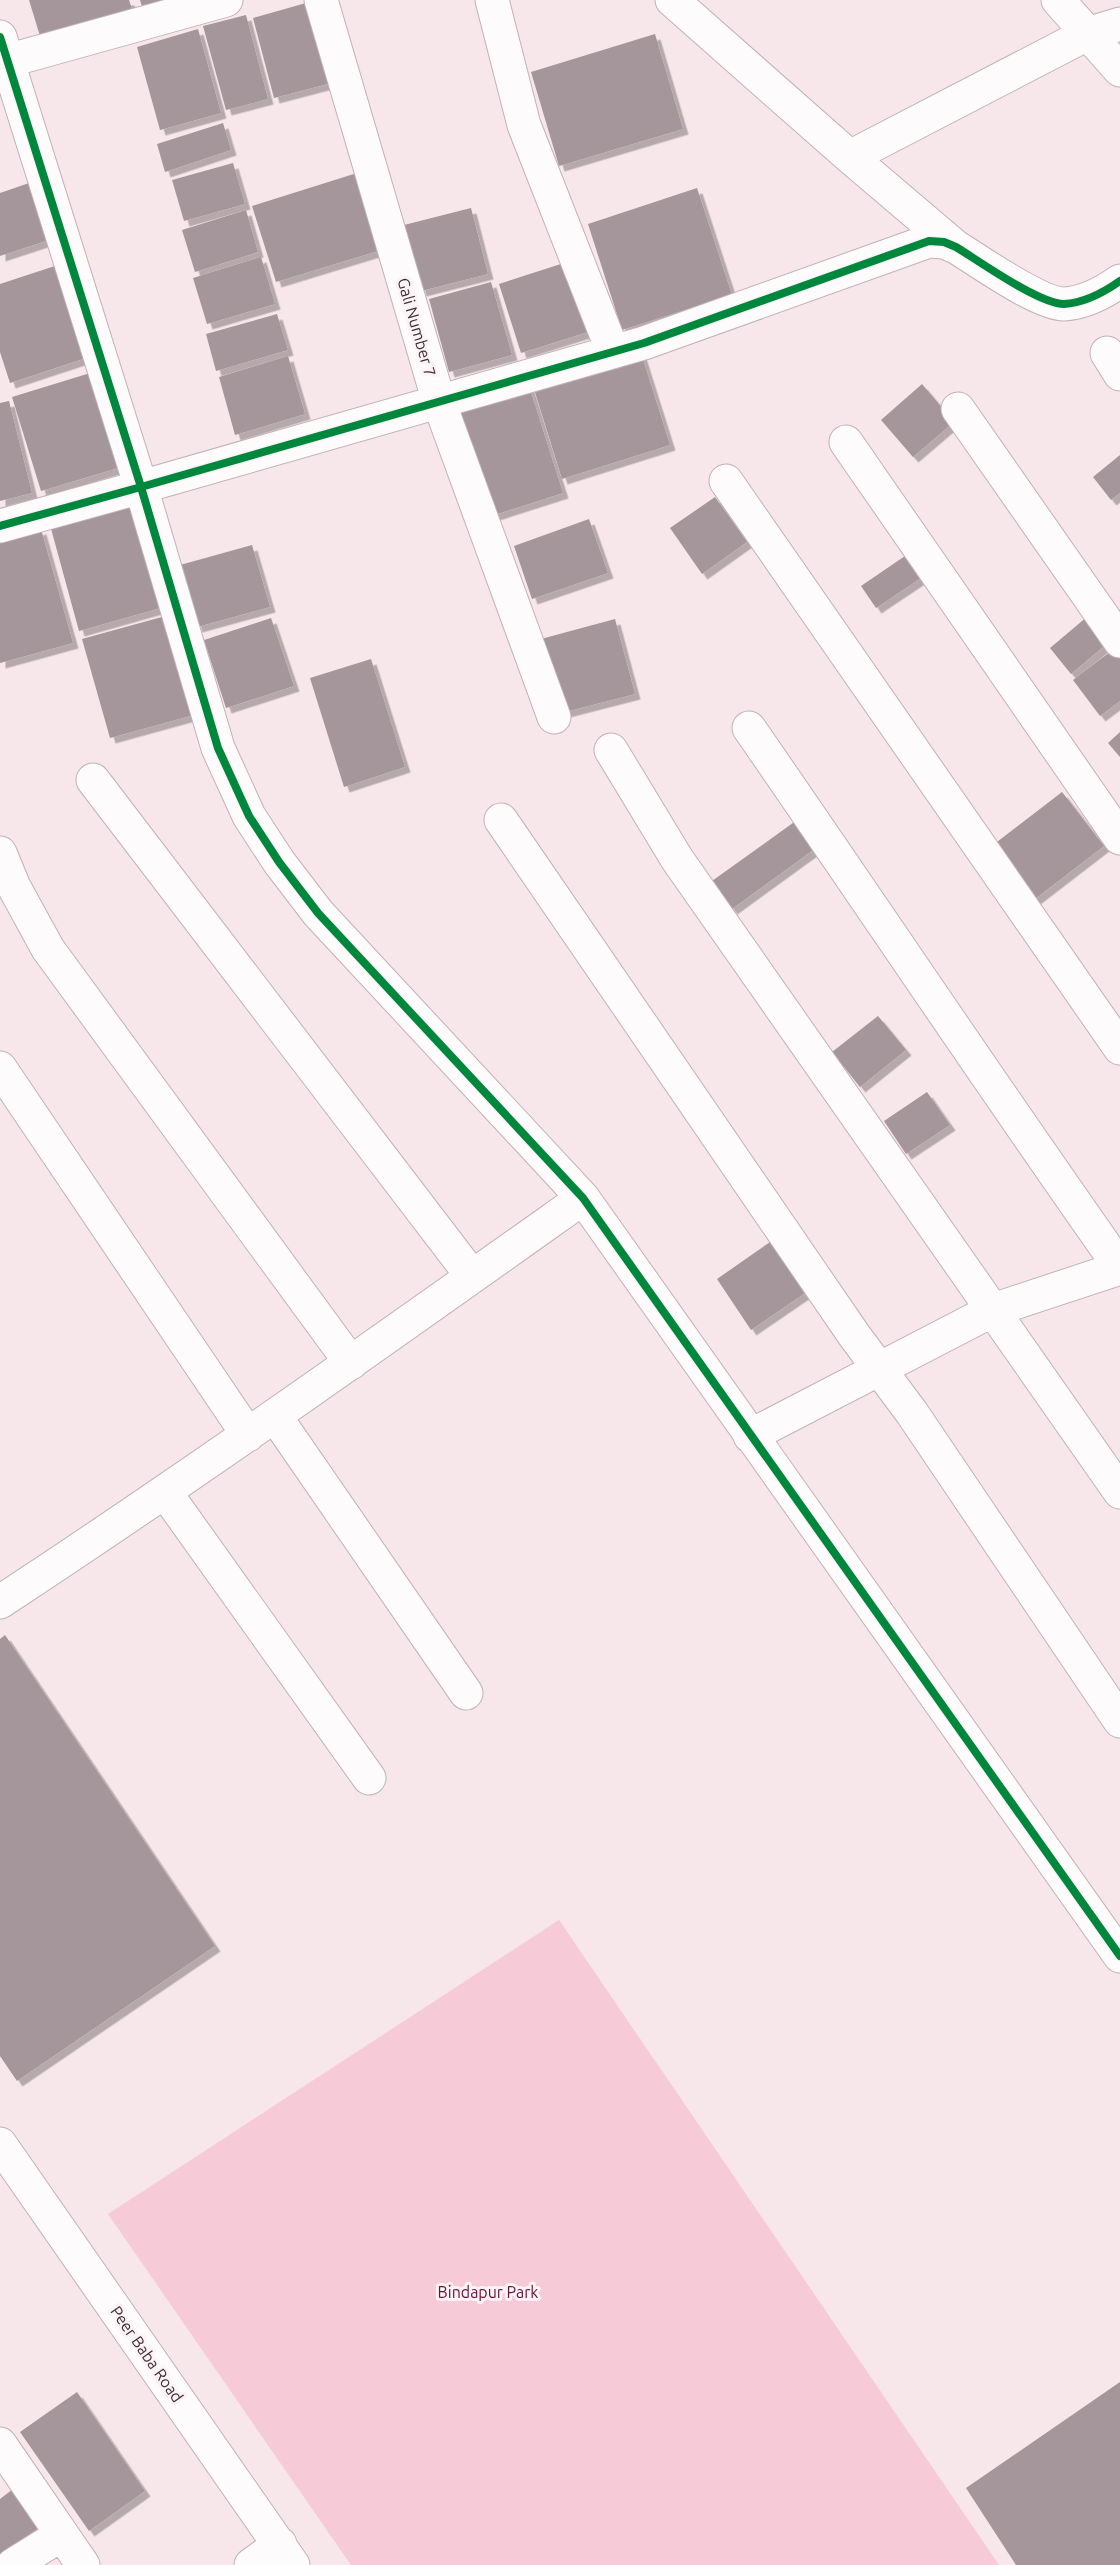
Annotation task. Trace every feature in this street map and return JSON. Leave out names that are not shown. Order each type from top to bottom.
[{"type":"street","points":[[226,0],[2,54],[141,487],[218,748],[249,816],[279,862],[318,913],[583,1198],[1120,1956]]},
{"type":"street","name":"Gali Number 7","points":[[321,0],[440,402],[554,717]]},
{"type":"street","points":[[492,0],[524,125],[613,352]]},
{"type":"street","points":[[672,0],[850,157],[956,246],[1042,299],[1061,304],[1083,301],[1120,281]]},
{"type":"street","points":[[1058,0],[1120,70]]},
{"type":"street","points":[[850,157],[1087,34],[1120,24]]},
{"type":"street","points":[[0,526],[644,343],[929,241],[956,246]]},
{"type":"street","points":[[958,409],[1120,641]]},
{"type":"street","points":[[846,442],[1120,838]]},
{"type":"street","points":[[726,481],[1120,1048]]},
{"type":"street","points":[[749,728],[966,1047],[1120,1267],[993,1310],[750,1436]]},
{"type":"street","points":[[611,750],[677,859],[1120,1492]]},
{"type":"street","points":[[93,780],[472,1276]]},
{"type":"street","points":[[501,820],[879,1369],[912,1413],[1120,1721]]},
{"type":"street","points":[[0,853],[14,887],[48,949],[351,1363]]},
{"type":"street","points":[[0,1068],[248,1435]]},
{"type":"street","points":[[0,1602],[248,1435],[583,1198]]},
{"type":"street","points":[[275,1416],[466,1693]]},
{"type":"street","points":[[165,1492],[369,1778]]},
{"type":"street","name":"Peer Baba Road","points":[[0,2144],[287,2555]]},
{"type":"street","points":[[0,2444],[83,2565]]},
{"type":"street","points":[[13,2565],[61,2535]]},
{"type":"street","points":[[251,2565],[287,2555]]},
{"type":"green space","name":"Bindapur Park","points":[[559,1920],[999,2565],[351,2565],[108,2214]]},
{"type":"building","points":[[29,0],[129,0],[135,18],[43,46]]},
{"type":"building","points":[[140,0],[187,0],[145,17]]},
{"type":"building","points":[[313,1],[335,82],[274,98],[253,18]]},
{"type":"building","points":[[246,15],[268,99],[226,110],[203,26]]},
{"type":"building","points":[[198,29],[221,113],[160,130],[137,47]]},
{"type":"building","points":[[655,34],[683,129],[559,166],[531,72]]},
{"type":"building","points":[[223,123],[231,150],[165,172],[157,144]]},
{"type":"building","points":[[233,163],[245,204],[184,221],[172,180]]},
{"type":"building","points":[[357,173],[381,250],[276,282],[252,206]]},
{"type":"building","points":[[38,180],[58,237],[0,256],[0,193]]},
{"type":"building","points":[[697,188],[732,295],[622,330],[588,224]]},
{"type":"building","points":[[471,208],[488,274],[421,291],[404,225]]},
{"type":"building","points":[[246,210],[258,252],[195,272],[182,230]]},
{"type":"building","points":[[261,257],[275,304],[207,324],[193,278]]},
{"type":"building","points":[[67,262],[98,354],[10,383],[0,352],[0,284]]},
{"type":"building","points":[[567,262],[588,332],[521,353],[499,284]]},
{"type":"building","points":[[491,282],[512,355],[449,372],[429,299]]},
{"type":"building","points":[[277,314],[288,350],[216,371],[206,334]]},
{"type":"building","points":[[641,353],[670,445],[562,479],[533,386]]},
{"type":"building","points":[[288,356],[305,414],[235,435],[219,377]]},
{"type":"building","points":[[100,370],[128,465],[41,491],[12,397]]},
{"type":"building","points":[[528,383],[563,493],[485,518],[450,408]]},
{"type":"building","points":[[922,384],[954,422],[913,457],[881,420]]},
{"type":"building","points":[[9,401],[32,493],[0,501],[0,403]]},
{"type":"building","points":[[1120,455],[1120,493],[1111,500],[1093,477]]},
{"type":"building","points":[[715,497],[747,542],[702,574],[670,528]]},
{"type":"building","points":[[135,501],[164,607],[79,631],[50,525]]},
{"type":"building","points":[[589,519],[608,573],[532,599],[514,546]]},
{"type":"building","points":[[41,529],[73,643],[0,663],[0,540]]},
{"type":"building","points":[[252,545],[270,607],[197,627],[180,565]]},
{"type":"building","points":[[905,556],[921,578],[876,608],[861,586]]},
{"type":"building","points":[[169,615],[197,714],[110,738],[82,639]]},
{"type":"building","points":[[1088,616],[1109,642],[1071,674],[1050,648]]},
{"type":"building","points":[[271,618],[294,686],[226,708],[204,640]]},
{"type":"building","points":[[615,619],[635,694],[561,713],[541,639]]},
{"type":"building","points":[[1114,649],[1120,658],[1120,701],[1100,716],[1073,680]]},
{"type":"building","points":[[371,659],[405,767],[344,787],[310,678]]},
{"type":"building","points":[[1120,732],[1120,757],[1108,743]]},
{"type":"building","points":[[1062,792],[1104,846],[1026,906],[984,852]]},
{"type":"building","points":[[797,820],[816,848],[732,909],[712,881]]},
{"type":"building","points":[[878,1016],[906,1050],[860,1087],[832,1052]]},
{"type":"building","points":[[927,1092],[950,1125],[906,1154],[884,1121]]},
{"type":"building","points":[[770,1242],[805,1293],[751,1330],[717,1279]]},
{"type":"building","points":[[5,1635],[215,1946],[17,2081],[0,2056],[0,1639]]},
{"type":"building","points":[[1120,2382],[1120,2565],[1016,2565],[966,2488]]},
{"type":"building","points":[[77,2392],[145,2491],[89,2531],[20,2432]]},
{"type":"building","points":[[13,2489],[41,2526],[0,2555],[0,2499]]},
{"type":"cycle path","points":[[0,37],[141,487],[644,343],[929,241],[944,242],[956,247],[1025,290],[1053,302],[1064,304],[1086,299],[1120,281]]},
{"type":"cycle path","points":[[0,526],[141,487],[218,748],[249,816],[279,862],[318,913],[583,1198],[1120,1956]]}]
